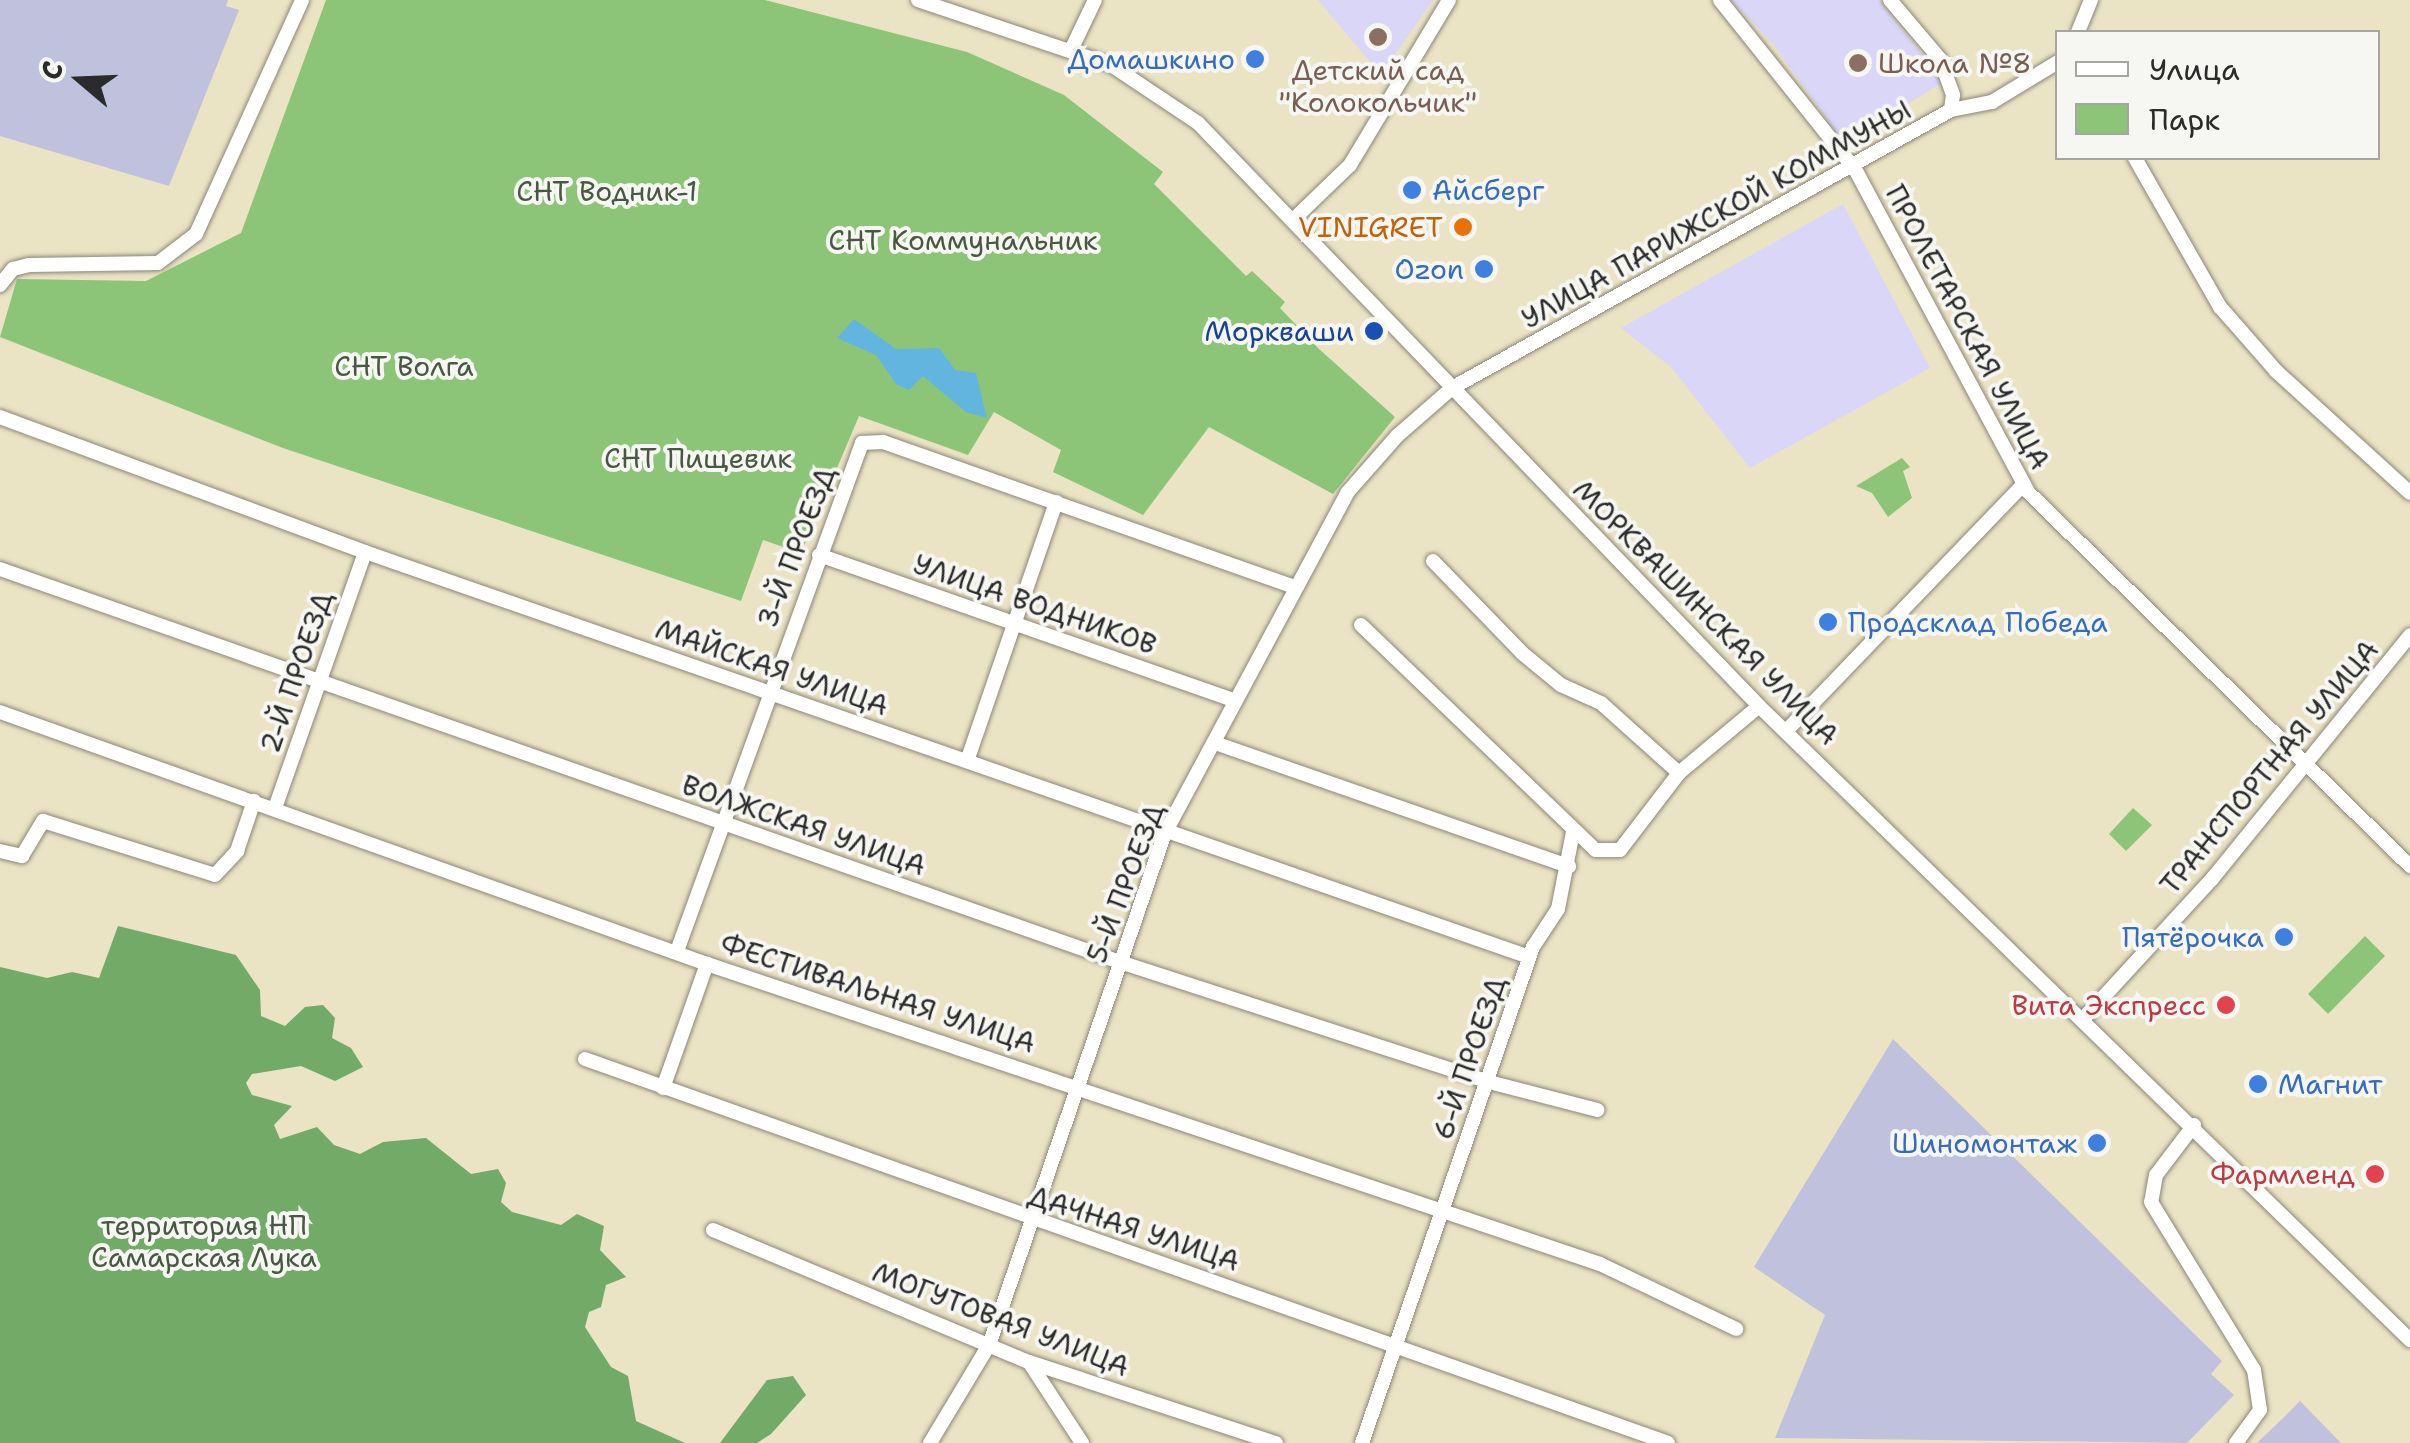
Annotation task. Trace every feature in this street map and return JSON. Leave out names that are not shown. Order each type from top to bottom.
[{"type":"street","points":[[0,285],[13,268],[29,265],[158,263],[196,234],[302,0]]},
{"type":"street","name":"МОРКВАШИНСКАЯ УЛИЦА","points":[[918,0],[1071,50],[1148,85],[1198,123],[1295,218],[1452,388],[1759,706],[2194,1125],[2410,1340]]},
{"type":"street","points":[[1071,50],[1095,0]]},
{"type":"street","points":[[1295,218],[1350,166],[1449,0]]},
{"type":"street","name":"ПРОЛЕТАРСКАЯ УЛИЦА","points":[[1720,0],[1855,169],[2023,485],[2410,866]]},
{"type":"street","points":[[1890,0],[1940,59],[1953,95],[1951,110]]},
{"type":"street","points":[[2079,30],[2091,0]]},
{"type":"street","name":"УЛИЦА ПАРИЖСКОЙ КОММУНЫ","points":[[1452,388],[1855,169],[1951,110],[1992,102],[2055,64]]},
{"type":"street","points":[[2136,160],[2220,308],[2276,371],[2410,493]]},
{"type":"street","name":"5-Й ПРОЕЗД","points":[[930,1443],[989,1345],[1166,834],[1293,586],[1347,493],[1397,436],[1452,388]]},
{"type":"street","name":"МАЙСКАЯ УЛИЦА","points":[[0,417],[365,552],[1166,834],[1529,957]]},
{"type":"street","name":"3-Й ПРОЕЗД","points":[[677,951],[862,443],[883,442],[1056,502]]},
{"type":"street","points":[[1786,731],[2023,485]]},
{"type":"street","points":[[967,761],[1056,502],[1293,586]]},
{"type":"street","name":"2-Й ПРОЕЗД","points":[[275,808],[365,552]]},
{"type":"street","name":"УЛИЦА ВОДНИКОВ","points":[[819,555],[1234,700]]},
{"type":"street","points":[[1433,561],[1522,653],[1561,684],[1601,703],[1679,773]]},
{"type":"street","name":"ВОЛЖСКАЯ УЛИЦА","points":[[0,569],[1120,962],[1488,1082],[1597,1110]]},
{"type":"street","points":[[1361,625],[1596,850],[1620,850],[1679,773],[1759,706]]},
{"type":"street","name":"ТРАНСПОРТНАЯ УЛИЦА","points":[[2084,1018],[2212,880],[2410,635]]},
{"type":"street","name":"ФЕСТИВАЛЬНАЯ УЛИЦА","points":[[0,712],[708,964],[1079,1085],[1600,1264],[1736,1329]]},
{"type":"street","points":[[1215,743],[1569,866]]},
{"type":"street","points":[[0,850],[22,856],[43,821],[215,875],[237,852],[254,801]]},
{"type":"street","name":"6-Й ПРОЕЗД","points":[[1362,1443],[1529,957],[1558,909],[1573,832]]},
{"type":"street","points":[[662,1088],[708,964]]},
{"type":"street","name":"ДАЧНАЯ УЛИЦА","points":[[585,1058],[1032,1221],[1396,1342],[1668,1443]]},
{"type":"street","points":[[2194,1125],[2156,1174],[2150,1202],[2254,1370],[2260,1410],[2236,1443]]},
{"type":"street","name":"МОГУТОВАЯ УЛИЦА","points":[[712,1230],[1029,1362],[1276,1443]]},
{"type":"street","points":[[1029,1362],[1082,1443]]},
{"type":"shaded area","points":[[0,0],[228,0],[226,6],[239,10],[169,186],[0,136]]},
{"type":"shaded area","name":"Детский сад \"Колокольчик\"","points":[[1318,0],[1433,0],[1381,75]]},
{"type":"shaded area","name":"Школа №8","points":[[1731,0],[1879,0],[1944,81],[1845,145],[1774,45]]},
{"type":"shaded area","points":[[1843,204],[1930,368],[1750,468],[1671,367],[1621,328]]},
{"type":"shaded area","points":[[1893,1039],[2222,1361],[2211,1374],[2234,1395],[2187,1443],[1775,1438],[1825,1315],[1754,1267]]},
{"type":"shaded area","points":[[2300,1401],[2341,1443],[2257,1443],[2282,1419]]},
{"type":"green space","points":[[326,0],[765,0],[967,52],[1064,95],[1163,172],[1154,184],[1246,276],[1252,271],[1285,302],[1280,308],[1319,349],[1395,417],[1333,494],[1209,427],[1143,515],[1053,472],[1061,450],[994,412],[968,455],[859,416],[801,553],[763,540],[741,601],[283,448],[0,337],[17,279],[146,281],[241,233]]},
{"type":"green space","points":[[1902,458],[1910,467],[1903,471],[1912,498],[1888,517],[1872,493],[1856,486]]},
{"type":"green space","points":[[2133,808],[2152,825],[2126,851],[2109,834]]},
{"type":"green space","name":"территория НП Самарская Лука","points":[[118,926],[236,955],[260,990],[261,1016],[285,1026],[305,1007],[323,1005],[335,1018],[332,1038],[351,1048],[363,1067],[335,1081],[301,1066],[252,1074],[246,1083],[252,1095],[292,1106],[274,1125],[280,1139],[317,1127],[334,1145],[360,1154],[383,1142],[426,1138],[471,1174],[498,1169],[506,1183],[501,1202],[512,1212],[561,1225],[577,1214],[604,1226],[600,1250],[626,1277],[606,1285],[601,1307],[589,1312],[585,1327],[611,1367],[628,1376],[636,1421],[685,1443],[0,1443],[0,967],[47,978],[72,972],[99,978]]},
{"type":"green space","points":[[2365,936],[2385,956],[2328,1014],[2308,994]]},
{"type":"green space","points":[[793,1376],[806,1395],[771,1434],[757,1443],[720,1443],[767,1380]]},
{"type":"water","points":[[854,319],[896,349],[939,348],[955,370],[976,373],[987,418],[966,412],[923,376],[909,390],[896,384],[876,355],[837,338]]},
{"type":"place","name":"Детский сад \"Колокольчик\"","points":[[1378,37]]},
{"type":"place","name":"Домашкино","points":[[1255,59]]},
{"type":"place","name":"Школа №8","points":[[1858,63]]},
{"type":"place","name":"Айсберг","points":[[1412,190]]},
{"type":"place","name":"VINIGRET","points":[[1463,227]]},
{"type":"place","name":"Ozon","points":[[1484,269]]},
{"type":"place","name":"Моркваши","points":[[1374,331]]},
{"type":"place","name":"Продсклад Победа","points":[[1828,622]]},
{"type":"place","name":"Пятёрочка","points":[[2284,937]]},
{"type":"place","name":"Вита Экспресс","points":[[2226,1005]]},
{"type":"place","name":"Магнит","points":[[2258,1084]]},
{"type":"place","name":"Шиномонтаж","points":[[2097,1143]]},
{"type":"place","name":"Фармленд","points":[[2375,1174]]},
{"type":"park label","name":"СНТ Водник-1","points":[[607,191]]},
{"type":"park label","name":"СНТ Коммунальник","points":[[963,240]]},
{"type":"park label","name":"СНТ Волга","points":[[404,366]]},
{"type":"park label","name":"СНТ Пищевик","points":[[698,458]]}]
